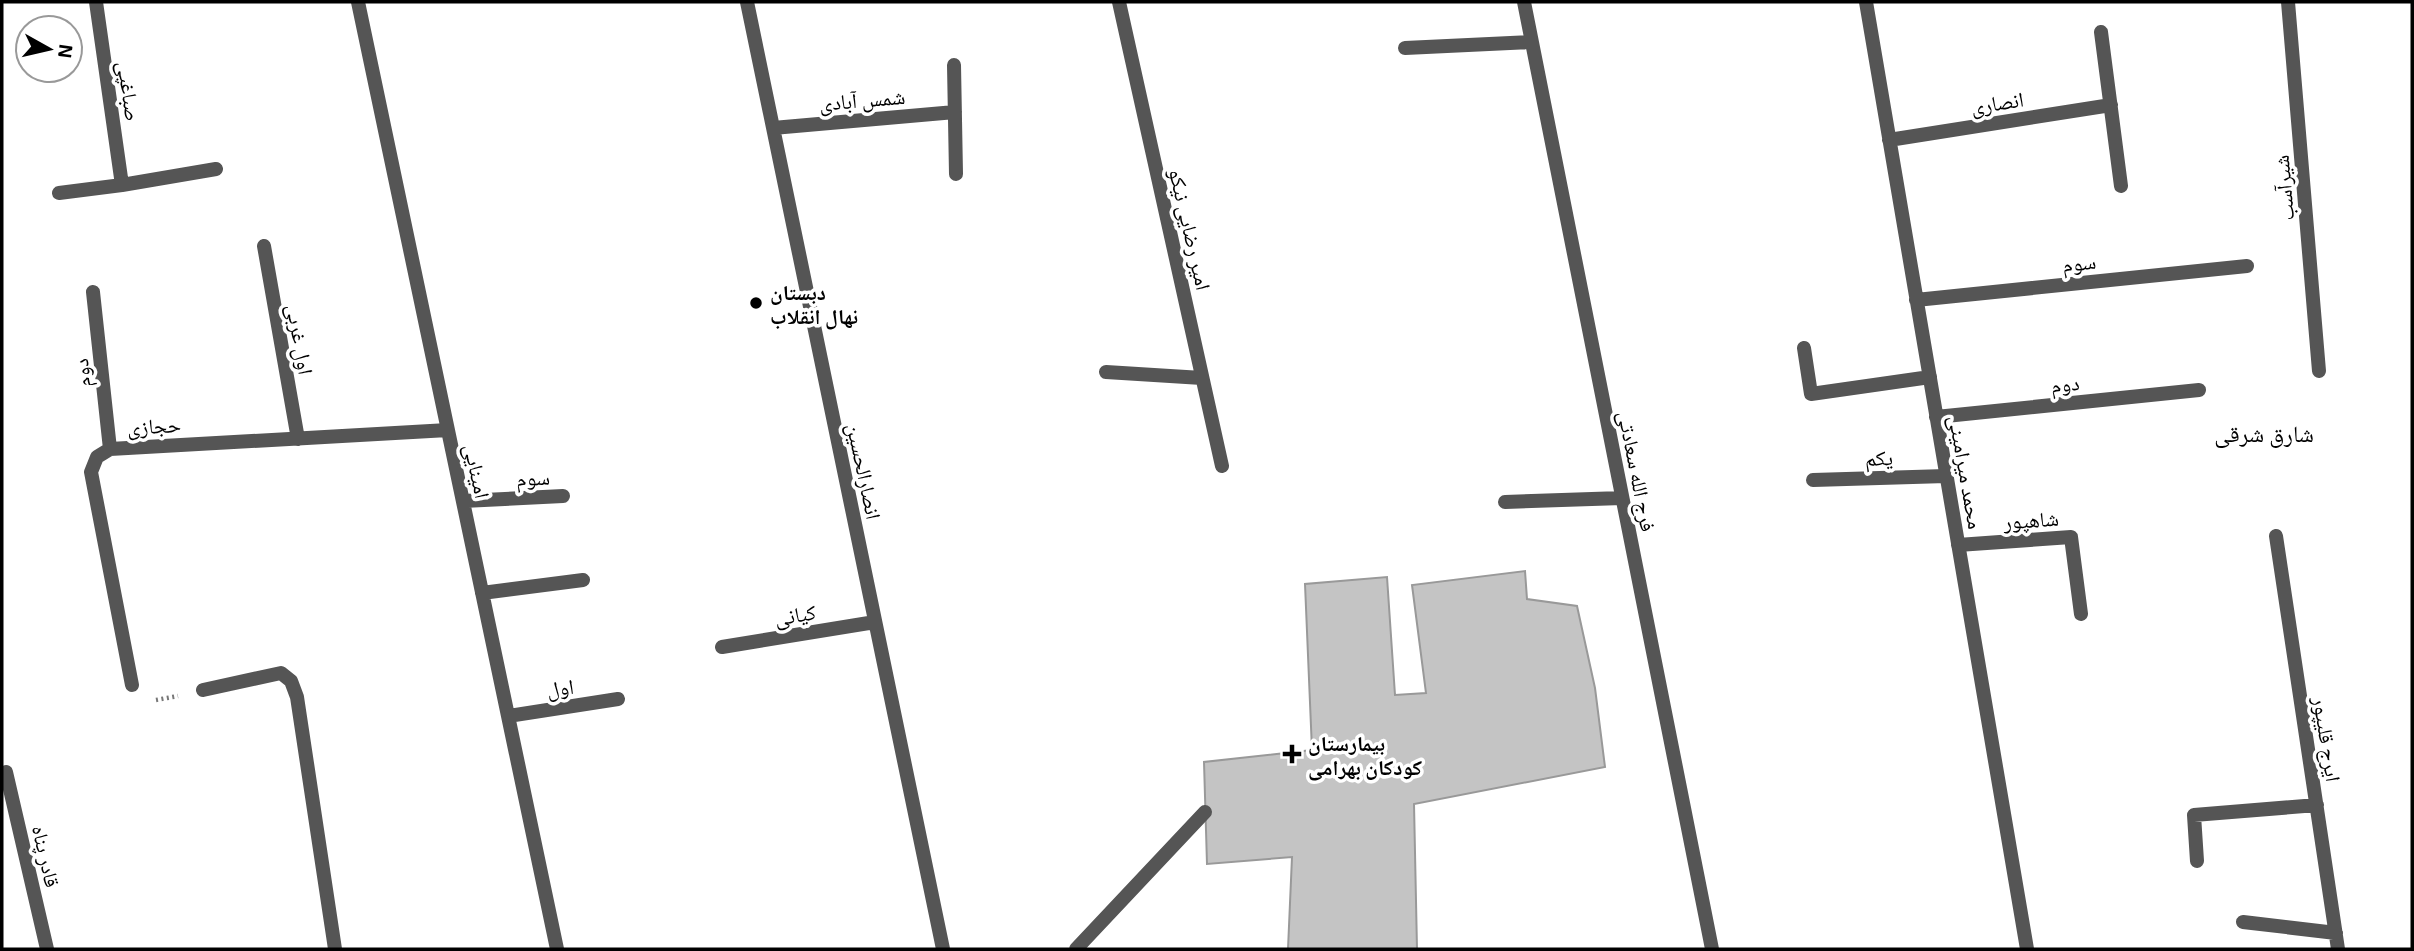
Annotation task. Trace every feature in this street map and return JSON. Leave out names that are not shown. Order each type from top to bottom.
[{"type":"street","name":"صباغپی","points":[[96,2],[122,185]]},
{"type":"street","name":"امینایی","points":[[358,2],[557,949]]},
{"type":"street","name":"انصارالحسین","points":[[747,2],[943,949]]},
{"type":"street","name":"امیر رضایی نیکو","points":[[1119,2],[1222,466]]},
{"type":"street","name":"فرج الله سعادتی","points":[[1524,2],[1712,949]]},
{"type":"street","name":"محمد میرامینی","points":[[1866,2],[2027,949]]},
{"type":"street","name":"شیرآسب","points":[[2288,2],[2319,371]]},
{"type":"street","points":[[2101,32],[2120,186]]},
{"type":"street","points":[[1405,48],[1531,42]]},
{"type":"street","points":[[954,65],[956,174]]},
{"type":"street","name":"انصاری","points":[[1889,140],[2111,105]]},
{"type":"street","name":"شمس آبادی","points":[[773,128],[955,111]]},
{"type":"street","points":[[59,193],[216,169]]},
{"type":"street","name":"اول غربی","points":[[264,246],[298,439]]},
{"type":"street","name":"سوم","points":[[1916,300],[2247,266]]},
{"type":"street","name":"دوم","points":[[93,292],[110,449]]},
{"type":"street","points":[[1804,348],[1811,394],[1930,377]]},
{"type":"street","points":[[1106,372],[1202,378]]},
{"type":"street","name":"دوم","points":[[1936,417],[2199,390]]},
{"type":"street","name":"حجازی","points":[[132,685],[91,472],[97,457],[110,449],[448,430]]},
{"type":"street","name":"یکم","points":[[1813,480],[1946,476]]},
{"type":"street","name":"سوم","points":[[463,501],[563,496]]},
{"type":"street","points":[[1505,502],[1622,498]]},
{"type":"street","name":"ایرج قلیپور","points":[[2276,536],[2338,949]]},
{"type":"street","name":"شاهپور","points":[[1958,545],[2071,537],[2081,614]]},
{"type":"street","points":[[482,593],[583,580]]},
{"type":"street","name":"کیانی","points":[[722,647],[875,622]]},
{"type":"street","points":[[203,690],[281,673],[291,681],[297,697],[335,949]]},
{"type":"street","name":"اول","points":[[508,716],[618,699]]},
{"type":"street","name":"قادر پناه","points":[[6,772],[47,949]]},
{"type":"street","points":[[2197,861],[2194,815],[2317,806]]},
{"type":"street","points":[[1076,949],[1205,811]]},
{"type":"street","points":[[2244,922],[2336,933]]},
{"type":"building","points":[[1525,571],[1527,599],[1577,606],[1595,688],[1605,767],[1414,804],[1417,949],[1288,949],[1292,857],[1207,864],[1204,762],[1312,750],[1305,584],[1387,577],[1395,695],[1426,693],[1412,585]]},
{"type":"place","name":"دبستان نهال انقلاب","points":[[756,303]]},
{"type":"place","name":"بیمارستان کودکان بهرامی","points":[[1292,754]]},
{"type":"district","name":"شارق شرقی","points":[[2264,433]]}]
